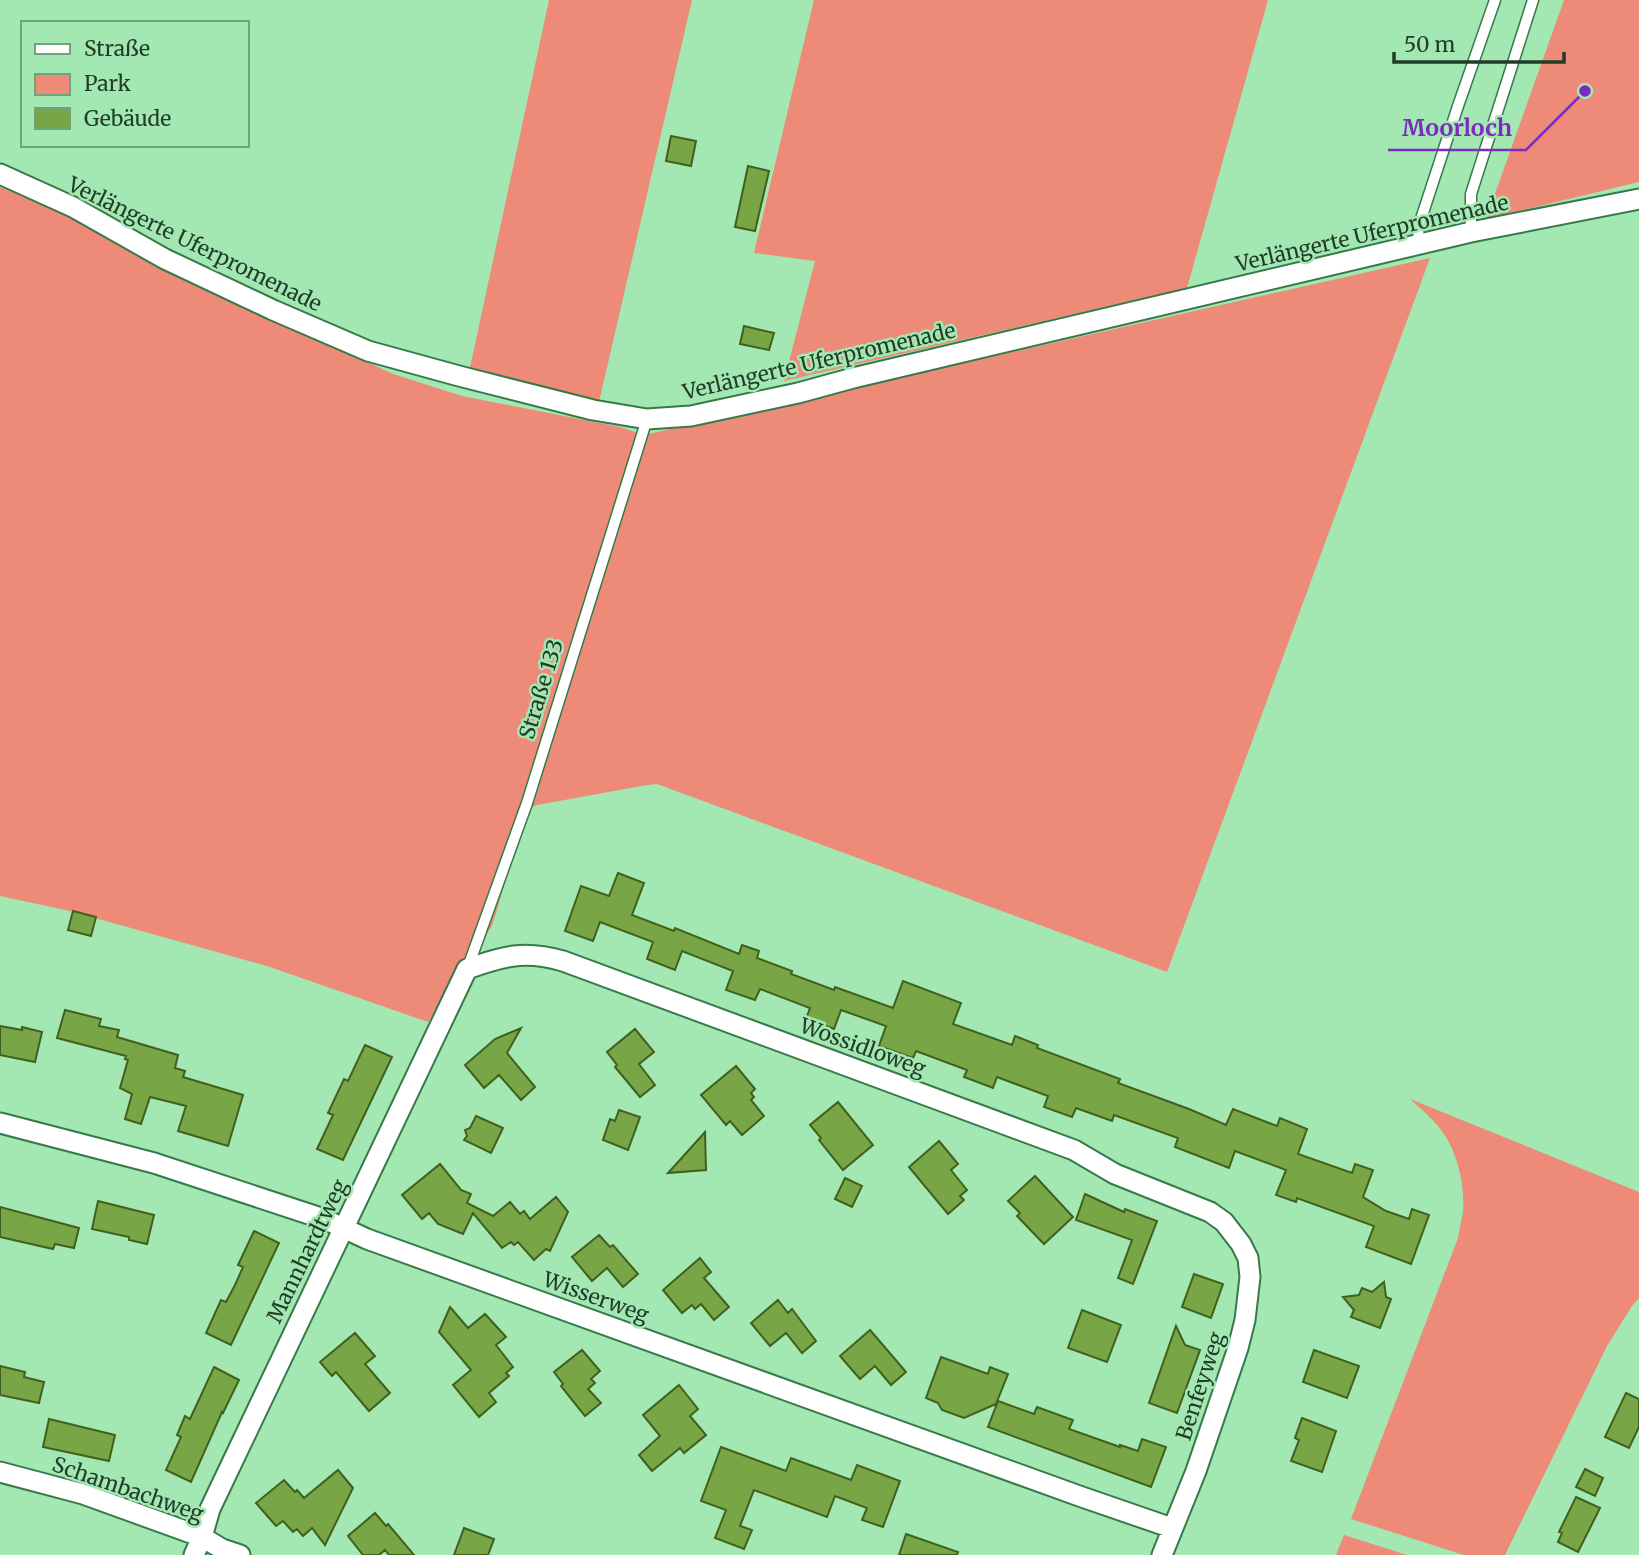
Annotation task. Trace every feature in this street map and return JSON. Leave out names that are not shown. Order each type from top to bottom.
[{"type":"street","name":"Verlängerte Uferpromenade","points":[[0,174],[73,207],[177,265],[368,351],[593,410],[647,419],[691,415],[798,393],[1471,232],[1639,199]]},
{"type":"street","name":"Wossidloweg","points":[[467,970],[495,959],[519,955],[544,956],[563,961],[1074,1150],[1115,1174],[1210,1212],[1230,1229]]},
{"type":"street","name":"Mannhardtweg","points":[[198,1546],[211,1508],[467,970]]},
{"type":"street","name":"Wisserweg","points":[[0,1123],[154,1163],[324,1219],[380,1244],[1172,1528]]},
{"type":"street","name":"Benfeyweg","points":[[1162,1555],[1196,1471],[1245,1320],[1250,1277],[1248,1258],[1230,1229]]},
{"type":"street","name":"Schambachweg","points":[[0,1472],[83,1494],[198,1546],[240,1555]]},
{"type":"lane","points":[[1419,244],[1419,228],[1495,0]]},
{"type":"lane","points":[[1471,232],[1471,194],[1533,0]]},
{"type":"lane","name":"Straße 133","points":[[467,970],[527,803],[647,419]]},
{"type":"green space","points":[[549,0],[692,0],[599,402],[468,377]]},
{"type":"green space","points":[[814,0],[1268,0],[1187,288],[784,381],[815,261],[754,253]]},
{"type":"green space","points":[[1564,0],[1639,0],[1639,182],[1486,219]]},
{"type":"green space","points":[[0,187],[47,205],[164,269],[393,374],[462,396],[620,427],[644,435],[1430,258],[1167,972],[657,784],[527,809],[492,926],[428,1022],[267,966],[70,911],[0,896]]},
{"type":"green space","points":[[1410,1099],[1639,1192],[1639,1298],[1607,1346],[1505,1555],[1464,1555],[1351,1519],[1458,1238],[1463,1212],[1460,1171],[1449,1142],[1437,1124]]},
{"type":"green space","points":[[1344,1535],[1407,1555],[1336,1555]]},
{"type":"building","points":[[671,136],[696,141],[691,166],[666,161]]},
{"type":"building","points":[[748,166],[769,171],[755,231],[735,227]]},
{"type":"building","points":[[744,326],[774,333],[769,350],[740,344]]},
{"type":"building","points":[[618,873],[644,883],[632,915],[674,931],[675,928],[739,954],[742,945],[759,951],[757,958],[792,971],[791,974],[893,1008],[903,981],[961,1003],[953,1024],[1012,1045],[1015,1036],[1038,1045],[1037,1048],[1120,1079],[1118,1083],[1226,1125],[1233,1109],[1277,1126],[1280,1118],[1307,1129],[1298,1154],[1352,1173],[1355,1164],[1373,1170],[1363,1197],[1386,1211],[1409,1219],[1412,1209],[1429,1215],[1411,1264],[1366,1247],[1374,1226],[1297,1198],[1296,1202],[1276,1195],[1286,1170],[1235,1151],[1229,1168],[1175,1147],[1178,1138],[1114,1115],[1112,1121],[1076,1108],[1072,1117],[1044,1107],[1048,1096],[997,1077],[993,1088],[964,1077],[967,1070],[916,1051],[913,1058],[879,1046],[886,1026],[841,1010],[834,1029],[806,1019],[810,1008],[760,989],[755,1000],[726,990],[733,971],[682,951],[675,970],[647,959],[653,942],[600,922],[593,941],[565,931],[581,886],[609,896]]},
{"type":"building","points":[[73,911],[96,917],[91,936],[68,930]]},
{"type":"building","points":[[65,1010],[101,1019],[99,1026],[119,1030],[117,1037],[178,1055],[175,1068],[185,1071],[183,1077],[243,1095],[228,1146],[178,1131],[186,1106],[150,1097],[141,1124],[125,1119],[132,1094],[120,1088],[128,1060],[125,1059],[126,1056],[57,1038]]},
{"type":"building","points":[[0,1026],[22,1030],[22,1027],[42,1032],[35,1062],[0,1055]]},
{"type":"building","points":[[521,1028],[507,1053],[535,1087],[521,1100],[499,1075],[484,1088],[465,1065],[495,1039]]},
{"type":"building","points":[[635,1029],[654,1052],[639,1064],[655,1085],[640,1097],[615,1067],[617,1065],[607,1052]]},
{"type":"building","points":[[365,1045],[392,1057],[343,1160],[317,1149],[333,1115],[328,1113],[344,1079],[348,1081]]},
{"type":"building","points":[[736,1066],[755,1089],[751,1093],[754,1097],[751,1100],[764,1116],[742,1135],[730,1121],[726,1125],[701,1095]]},
{"type":"building","points":[[838,1102],[873,1145],[843,1170],[810,1125]]},
{"type":"building","points":[[619,1110],[640,1117],[628,1150],[603,1140],[610,1119],[615,1121]]},
{"type":"building","points":[[476,1116],[503,1128],[491,1153],[464,1140],[467,1136],[465,1130],[470,1128]]},
{"type":"building","points":[[705,1132],[706,1170],[668,1173],[688,1151]]},
{"type":"building","points":[[939,1141],[958,1164],[951,1170],[967,1190],[960,1196],[964,1200],[948,1214],[909,1167]]},
{"type":"building","points":[[440,1164],[461,1190],[471,1194],[467,1203],[493,1216],[510,1202],[520,1214],[524,1211],[530,1219],[556,1197],[568,1212],[550,1251],[546,1249],[534,1260],[518,1242],[514,1245],[511,1242],[502,1248],[473,1213],[463,1234],[438,1224],[429,1213],[422,1219],[402,1195]]},
{"type":"building","points":[[1035,1176],[1073,1217],[1044,1244],[1017,1216],[1020,1213],[1008,1201]]},
{"type":"building","points":[[845,1178],[862,1186],[852,1207],[835,1199]]},
{"type":"building","points":[[1085,1194],[1124,1212],[1125,1209],[1157,1221],[1133,1284],[1118,1278],[1132,1240],[1076,1220]]},
{"type":"building","points":[[98,1201],[154,1215],[147,1244],[92,1229]]},
{"type":"building","points":[[0,1207],[79,1228],[74,1248],[55,1244],[53,1249],[0,1237]]},
{"type":"building","points":[[254,1231],[279,1243],[231,1345],[206,1333],[221,1300],[226,1302],[235,1285],[243,1267],[238,1265]]},
{"type":"building","points":[[599,1235],[610,1247],[613,1245],[638,1274],[623,1287],[607,1268],[592,1281],[572,1257]]},
{"type":"building","points":[[700,1258],[711,1272],[704,1278],[729,1307],[714,1320],[701,1304],[695,1309],[692,1305],[682,1313],[663,1290]]},
{"type":"building","points":[[1194,1274],[1223,1284],[1211,1318],[1182,1307]]},
{"type":"building","points":[[1384,1282],[1386,1297],[1391,1299],[1380,1328],[1351,1317],[1354,1310],[1343,1297],[1359,1295],[1362,1288],[1372,1292]]},
{"type":"building","points":[[778,1300],[788,1313],[792,1309],[816,1341],[802,1353],[786,1333],[770,1346],[751,1323]]},
{"type":"building","points":[[450,1307],[468,1328],[485,1314],[506,1337],[496,1345],[513,1367],[506,1373],[509,1376],[489,1393],[496,1402],[479,1417],[453,1385],[471,1370],[439,1332]]},
{"type":"building","points":[[1082,1310],[1121,1325],[1107,1362],[1068,1348]]},
{"type":"building","points":[[1176,1326],[1185,1345],[1200,1350],[1177,1413],[1149,1403]]},
{"type":"building","points":[[870,1330],[906,1372],[891,1385],[875,1366],[860,1379],[840,1356]]},
{"type":"building","points":[[355,1333],[375,1356],[365,1364],[390,1393],[369,1411],[336,1372],[332,1376],[320,1362]]},
{"type":"building","points":[[582,1350],[600,1371],[591,1379],[595,1383],[588,1389],[601,1403],[585,1416],[561,1386],[563,1384],[554,1372]]},
{"type":"building","points":[[1314,1350],[1359,1366],[1347,1398],[1303,1382]]},
{"type":"building","points":[[941,1357],[988,1374],[990,1367],[1008,1374],[996,1404],[964,1418],[942,1410],[938,1403],[926,1398]]},
{"type":"building","points":[[0,1366],[25,1372],[24,1377],[44,1382],[39,1403],[0,1395]]},
{"type":"building","points":[[214,1367],[239,1380],[191,1482],[166,1470],[181,1437],[177,1435],[185,1416],[190,1419]]},
{"type":"building","points":[[679,1385],[698,1409],[690,1416],[706,1435],[684,1453],[680,1448],[652,1471],[639,1455],[660,1436],[643,1415]]},
{"type":"building","points":[[1626,1393],[1639,1399],[1639,1427],[1629,1448],[1605,1437]]},
{"type":"building","points":[[998,1401],[1034,1414],[1037,1407],[1073,1420],[1069,1429],[1120,1447],[1138,1451],[1142,1439],[1166,1447],[1151,1487],[988,1427]]},
{"type":"building","points":[[1302,1418],[1336,1431],[1322,1472],[1291,1461],[1299,1440],[1295,1438]]},
{"type":"building","points":[[49,1419],[115,1435],[109,1461],[43,1447]]},
{"type":"building","points":[[721,1447],[786,1471],[791,1458],[851,1480],[857,1465],[900,1481],[883,1527],[862,1520],[867,1508],[835,1496],[827,1517],[754,1490],[740,1526],[752,1530],[744,1549],[715,1538],[726,1510],[701,1501]]},
{"type":"building","points":[[1585,1469],[1603,1478],[1595,1496],[1576,1487]]},
{"type":"building","points":[[338,1470],[353,1488],[325,1545],[312,1528],[303,1536],[297,1529],[293,1532],[283,1521],[276,1526],[256,1503],[284,1480],[304,1498]]},
{"type":"building","points":[[1576,1497],[1600,1508],[1578,1552],[1558,1542],[1562,1533],[1559,1532]]},
{"type":"building","points":[[375,1513],[414,1555],[389,1555],[385,1550],[379,1555],[363,1555],[348,1536]]},
{"type":"building","points":[[464,1528],[494,1539],[488,1555],[454,1555]]},
{"type":"building","points":[[906,1534],[958,1552],[957,1555],[899,1555]]},
{"type":"place","name":"Moorloch","points":[[1585,91]]}]
